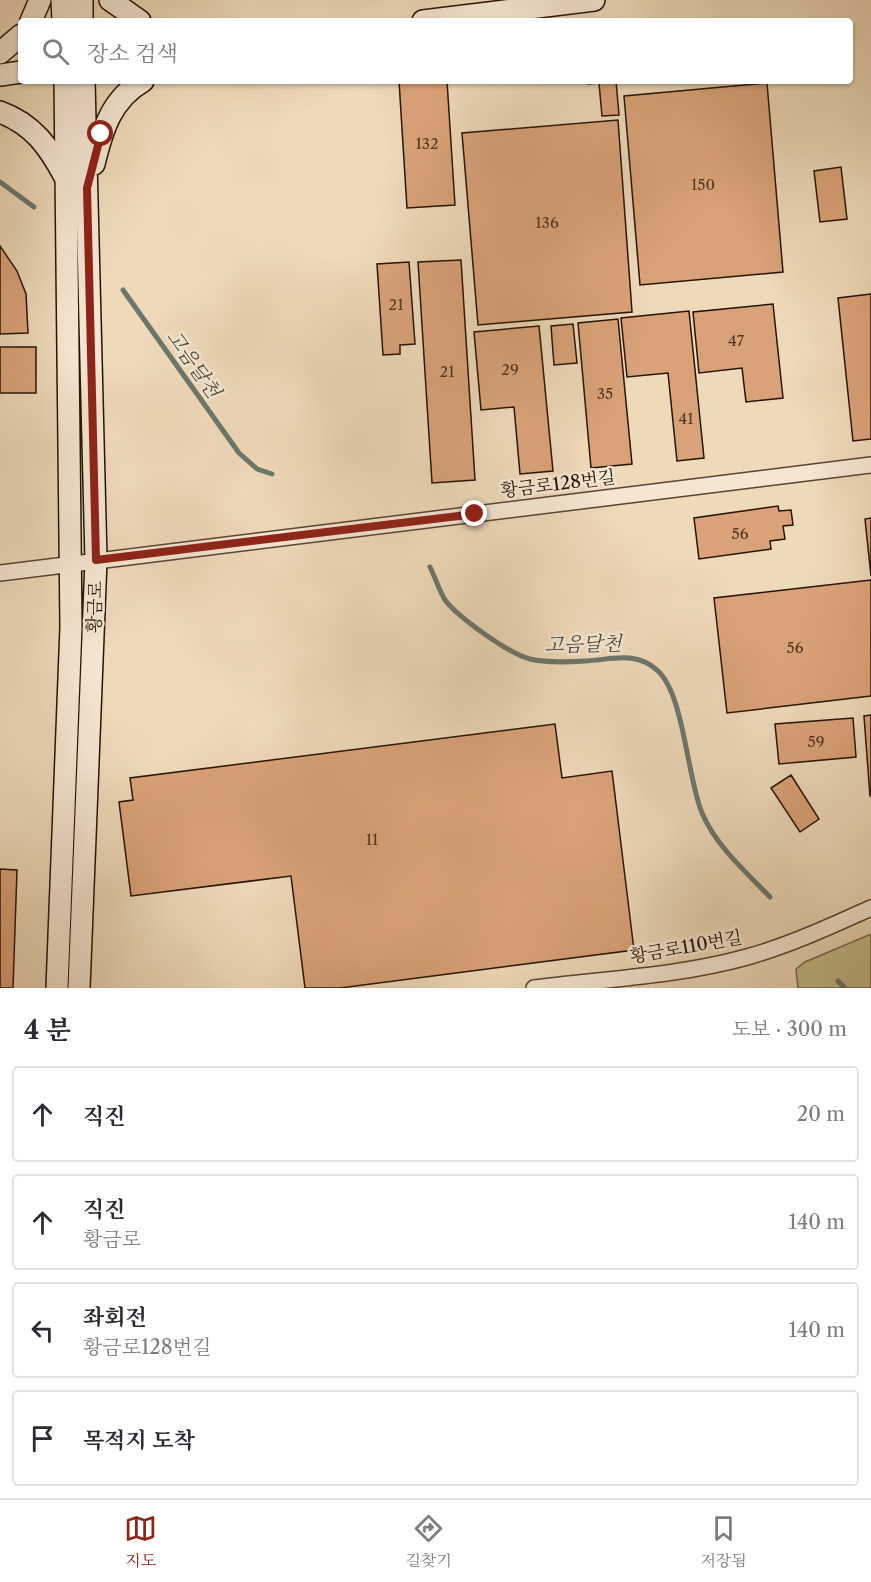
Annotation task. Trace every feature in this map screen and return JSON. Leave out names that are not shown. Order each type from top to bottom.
[{"type":"street","points":[[32,18],[40,0]]},
{"type":"street","points":[[62,0],[63,18]]},
{"type":"street","points":[[82,0],[82,18]]},
{"type":"street","points":[[110,0],[136,18]]},
{"type":"street","points":[[447,18],[594,0]]},
{"type":"street","points":[[0,53],[18,38]]},
{"type":"street","points":[[0,75],[18,72]]},
{"type":"street","name":"황금로","points":[[57,988],[71,563],[65,84]]},
{"type":"street","name":"황금로","points":[[79,988],[96,560],[84,84]]},
{"type":"street","points":[[87,188],[101,134],[111,111],[123,96],[140,84]]},
{"type":"street","points":[[0,112],[25,124],[37,134],[50,150],[67,180]]},
{"type":"street","name":"황금로128번길","points":[[0,573],[871,465]]},
{"type":"street","name":"황금로110번길","points":[[534,988],[704,967],[736,960],[784,945],[871,908]]},
{"type":"shaded area","points":[[871,934],[871,988],[798,988],[796,969],[805,962]]},
{"type":"building","points":[[399,84],[447,84],[455,205],[407,208]]},
{"type":"building","points":[[599,84],[616,84],[619,115],[602,116]]},
{"type":"building","points":[[767,84],[783,272],[640,285],[624,96]]},
{"type":"building","points":[[618,120],[632,312],[478,325],[462,133]]},
{"type":"building","points":[[841,167],[847,219],[820,222],[814,171]]},
{"type":"building","points":[[0,246],[17,271],[26,294],[28,333],[0,334]]},
{"type":"building","points":[[461,260],[475,480],[432,483],[418,262]]},
{"type":"building","points":[[409,262],[415,344],[400,345],[400,354],[383,355],[377,264]]},
{"type":"building","points":[[871,294],[871,439],[853,441],[838,298]]},
{"type":"building","points":[[773,304],[783,398],[746,402],[742,368],[699,373],[693,312]]},
{"type":"building","points":[[689,311],[704,458],[677,461],[668,373],[627,377],[621,318]]},
{"type":"building","points":[[618,319],[632,464],[591,468],[578,323]]},
{"type":"building","points":[[573,324],[577,363],[554,365],[551,326]]},
{"type":"building","points":[[539,326],[553,471],[520,474],[514,407],[481,410],[474,332]]},
{"type":"building","points":[[0,347],[36,347],[36,393],[0,393]]},
{"type":"building","points":[[778,506],[779,511],[791,510],[793,525],[783,526],[785,539],[770,541],[771,549],[699,559],[694,518]]},
{"type":"building","points":[[871,518],[871,576],[865,519]]},
{"type":"building","points":[[871,580],[871,696],[727,713],[714,598]]},
{"type":"building","points":[[871,715],[871,796],[870,796],[864,716]]},
{"type":"building","points":[[853,718],[856,757],[779,764],[775,724]]},
{"type":"building","points":[[555,724],[562,778],[612,771],[634,950],[340,988],[305,988],[291,876],[131,896],[119,802],[133,800],[130,778]]},
{"type":"building","points":[[791,775],[819,819],[800,832],[771,788]]},
{"type":"building","points":[[0,869],[17,870],[13,988],[0,988]]},
{"type":"waterway","name":"고음달천","points":[[0,182],[34,207]]},
{"type":"waterway","name":"고음달천","points":[[123,290],[239,453],[257,469],[272,474]]},
{"type":"waterway","name":"고음달천","points":[[430,567],[445,600],[461,616],[521,656],[557,662],[632,658],[650,664],[658,671],[674,698],[702,813],[715,837],[770,897]]},
{"type":"waterway","name":"고음달천","points":[[838,981],[845,988]]},
{"type":"route","points":[[101,134],[87,188],[96,560],[475,514]]}]
